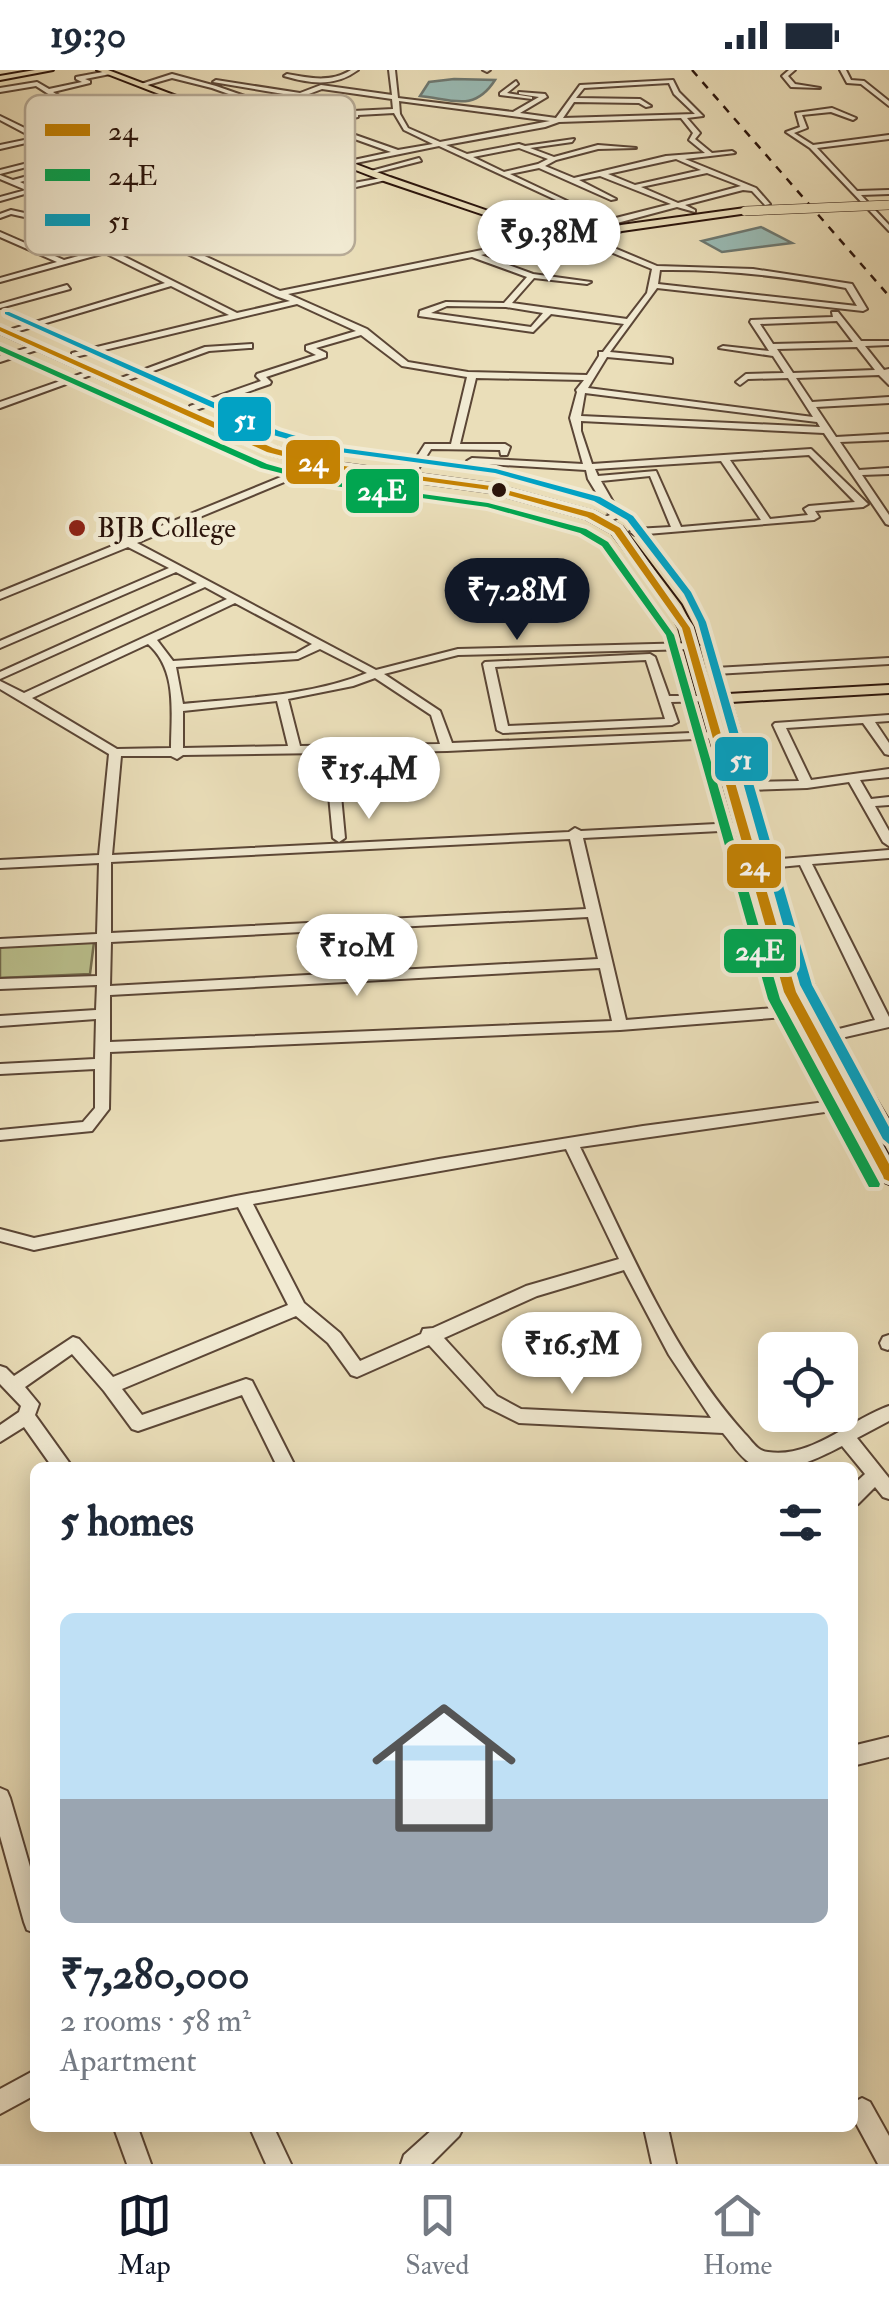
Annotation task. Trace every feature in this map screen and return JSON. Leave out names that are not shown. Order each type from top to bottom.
[{"type":"main road","points":[[0,78],[50,70]]},
{"type":"main road","points":[[105,71],[170,95]]},
{"type":"main road","points":[[105,71],[170,95]]},
{"type":"main road","points":[[355,163],[572,237]]},
{"type":"main road","points":[[355,166],[572,237],[745,211],[889,204]]},
{"type":"main road","points":[[0,325],[272,444],[328,462],[414,469],[532,488],[636,532],[692,610],[716,696],[715,735],[769,864],[797,963],[828,1036],[889,1137]]},
{"type":"main road","points":[[0,325],[37,347],[235,436],[328,462],[491,488],[610,519],[674,605],[734,735],[749,786],[749,823],[776,952],[798,1011],[889,1176]]},
{"type":"main road","points":[[716,696],[758,702],[889,689]]},
{"type":"main road","points":[[716,696],[792,704],[889,697]]},
{"type":"main road","points":[[734,735],[758,702]]},
{"type":"street","points":[[144,84],[172,76],[301,95],[355,70]]},
{"type":"street","points":[[392,70],[397,111],[406,129],[435,146],[584,211],[599,225]]},
{"type":"street","points":[[792,70],[784,76],[793,86],[817,88]]},
{"type":"street","points":[[842,70],[850,82],[862,82],[888,102]]},
{"type":"street","points":[[48,91],[88,82],[78,78],[105,71]]},
{"type":"street","points":[[214,88],[242,74]]},
{"type":"street","points":[[172,76],[236,95]]},
{"type":"street","points":[[288,76],[394,98],[513,115],[558,120],[582,120],[588,126],[656,125],[652,118],[700,116],[676,93],[671,81],[582,86],[558,120],[532,129],[355,161]]},
{"type":"street","points":[[0,90],[37,84],[54,95]]},
{"type":"street","points":[[516,84],[502,94],[539,100]]},
{"type":"street","points":[[513,115],[546,96],[521,93]]},
{"type":"street","points":[[575,96],[640,101],[648,106]]},
{"type":"street","points":[[853,118],[832,110],[798,114],[804,128],[788,132],[812,146],[889,229]]},
{"type":"street","points":[[355,113],[397,111]]},
{"type":"street","points":[[683,116],[696,133],[691,139],[708,154]]},
{"type":"street","points":[[0,118],[25,131]]},
{"type":"street","points":[[0,126],[11,124]]},
{"type":"street","points":[[880,130],[889,135]]},
{"type":"street","points":[[355,135],[398,152]]},
{"type":"street","points":[[812,146],[889,135]]},
{"type":"street","points":[[464,157],[572,140]]},
{"type":"street","points":[[528,146],[554,158]]},
{"type":"street","points":[[502,174],[598,147],[633,148]]},
{"type":"street","points":[[573,180],[675,156],[732,153]]},
{"type":"street","points":[[675,156],[748,187],[767,204]]},
{"type":"street","points":[[374,170],[418,160]]},
{"type":"street","points":[[0,174],[25,163]]},
{"type":"street","points":[[540,166],[612,199]]},
{"type":"street","points":[[634,188],[710,170]]},
{"type":"street","points":[[600,173],[693,212]]},
{"type":"street","points":[[0,174],[25,187]]},
{"type":"street","points":[[355,186],[387,179]]},
{"type":"street","points":[[0,189],[25,180]]},
{"type":"street","points":[[279,294],[572,237],[671,203],[748,187]]},
{"type":"street","points":[[0,199],[25,192]]},
{"type":"street","points":[[855,193],[889,192]]},
{"type":"street","points":[[865,204],[889,204]]},
{"type":"street","points":[[0,234],[25,245]]},
{"type":"street","points":[[572,237],[656,268],[722,268],[849,286],[863,309],[656,286]]},
{"type":"street","points":[[16,241],[25,239]]},
{"type":"street","points":[[470,254],[532,276],[588,282]]},
{"type":"street","points":[[47,255],[63,262]]},
{"type":"street","points":[[0,280],[88,255]]},
{"type":"street","points":[[115,255],[234,315]]},
{"type":"street","points":[[196,255],[364,331],[405,364],[472,375],[586,377]]},
{"type":"street","points":[[610,519],[574,436],[574,418],[586,377],[656,286],[656,268]]},
{"type":"street","points":[[506,305],[532,276]]},
{"type":"street","points":[[16,329],[170,284]]},
{"type":"street","points":[[0,306],[67,286]]},
{"type":"street","points":[[75,355],[298,301]]},
{"type":"street","points":[[795,320],[800,302]]},
{"type":"street","points":[[549,312],[532,330],[422,314],[446,304],[506,305],[629,322]]},
{"type":"street","points":[[831,306],[889,382]]},
{"type":"street","points":[[838,319],[754,322],[789,378],[884,509],[889,522]]},
{"type":"street","points":[[208,349],[205,335],[214,320]]},
{"type":"street","points":[[193,408],[267,382],[260,376],[323,355],[308,348],[364,331]]},
{"type":"street","points":[[723,348],[771,350],[889,342]]},
{"type":"street","points":[[126,378],[208,349],[249,346]]},
{"type":"street","points":[[0,359],[37,347]]},
{"type":"street","points":[[602,354],[669,361]]},
{"type":"street","points":[[0,405],[95,372]]},
{"type":"street","points":[[740,382],[746,377],[885,372]]},
{"type":"street","points":[[455,446],[472,375]]},
{"type":"street","points":[[580,390],[819,420]]},
{"type":"street","points":[[808,405],[889,400]]},
{"type":"street","points":[[574,418],[826,430]]},
{"type":"street","points":[[834,440],[889,437]]},
{"type":"street","points":[[414,469],[428,446],[504,447],[504,453]]},
{"type":"street","points":[[472,461],[586,467],[818,454],[862,504],[809,510],[814,517],[636,532]]},
{"type":"street","points":[[725,460],[767,522]]},
{"type":"street","points":[[0,596],[328,462]]},
{"type":"street","points":[[857,473],[889,471]]},
{"type":"street","points":[[594,479],[653,473],[677,530]]},
{"type":"street","points":[[129,543],[376,674],[436,713],[446,747]]},
{"type":"street","points":[[0,645],[175,569]]},
{"type":"street","points":[[204,584],[0,680],[114,753],[446,747],[715,735]]},
{"type":"street","points":[[23,698],[234,600]]},
{"type":"street","points":[[148,638],[164,649],[172,664],[177,754]]},
{"type":"street","points":[[172,664],[298,656],[318,644]]},
{"type":"street","points":[[176,708],[282,697],[424,659],[497,648],[693,646]]},
{"type":"street","points":[[650,657],[663,700],[672,722],[503,730],[489,664],[650,657]]},
{"type":"street","points":[[663,700],[716,696],[889,661]]},
{"type":"street","points":[[282,697],[295,751]]},
{"type":"street","points":[[792,704],[799,724]]},
{"type":"street","points":[[807,784],[778,725],[889,718]]},
{"type":"street","points":[[867,720],[889,751]]},
{"type":"street","points":[[331,750],[339,838]]},
{"type":"street","points":[[0,1135],[87,1128],[102,1108],[106,854],[114,753]]},
{"type":"street","points":[[749,786],[854,780],[889,772]]},
{"type":"street","points":[[854,780],[889,842]]},
{"type":"street","points":[[866,803],[889,801]]},
{"type":"street","points":[[0,856],[749,823]]},
{"type":"street","points":[[0,864],[339,838],[749,823]]},
{"type":"street","points":[[575,832],[620,1025]]},
{"type":"street","points":[[769,864],[889,854]]},
{"type":"street","points":[[804,861],[884,1026],[828,1036]]},
{"type":"street","points":[[0,943],[596,913]]},
{"type":"street","points":[[0,984],[105,985],[606,963]]},
{"type":"street","points":[[103,1046],[620,1025],[798,1011]]},
{"type":"street","points":[[0,1021],[104,1014]]},
{"type":"street","points":[[0,1069],[103,1064]]},
{"type":"street","points":[[0,1234],[34,1244],[243,1201],[706,1120],[848,1104]]},
{"type":"street","points":[[571,1144],[684,1361],[728,1426],[755,1457],[784,1460],[846,1438],[889,1414]]},
{"type":"street","points":[[243,1201],[298,1308],[334,1338],[356,1370],[532,1291],[630,1262]]},
{"type":"street","points":[[110,1386],[298,1308]]},
{"type":"street","points":[[429,1334],[491,1401],[519,1416],[728,1426]]},
{"type":"street","points":[[0,1434],[26,1416],[30,1404],[7,1379],[73,1344],[138,1424],[246,1386],[284,1462]]},
{"type":"street","points":[[26,1416],[60,1462]]},
{"type":"street","points":[[846,1438],[889,1491]]},
{"type":"street","points":[[858,1492],[878,1474]]},
{"type":"street","points":[[858,1755],[889,1747]]},
{"type":"street","points":[[0,1798],[30,1904]]},
{"type":"street","points":[[0,2102],[30,2085]]},
{"type":"street","points":[[862,2110],[889,2160]]},
{"type":"street","points":[[128,2132],[140,2164]]},
{"type":"street","points":[[264,2132],[279,2164]]},
{"type":"street","points":[[413,2164],[447,2132]]},
{"type":"street","points":[[657,2132],[664,2164]]},
{"type":"green space","points":[[94,942],[90,974],[0,978],[0,947]]},
{"type":"water","points":[[495,80],[479,97],[461,102],[420,96],[429,82]]},
{"type":"water","points":[[761,227],[792,243],[722,252],[702,241]]},
{"type":"railway","points":[[692,70],[889,296]]},
{"type":"transit line","name":"51","points":[[7,313],[276,433],[332,449],[496,471],[597,499],[630,518],[688,594],[702,622],[806,985],[889,1139]]},
{"type":"transit line","name":"24","points":[[0,329],[270,450],[329,466],[491,488],[590,515],[617,530],[686,628],[790,992],[889,1176]]},
{"type":"transit line","name":"24E","points":[[0,348],[264,466],[327,483],[488,505],[583,531],[605,544],[670,635],[774,999],[874,1184]]},
{"type":"place","name":"BJB College","points":[[77,528]]}]
